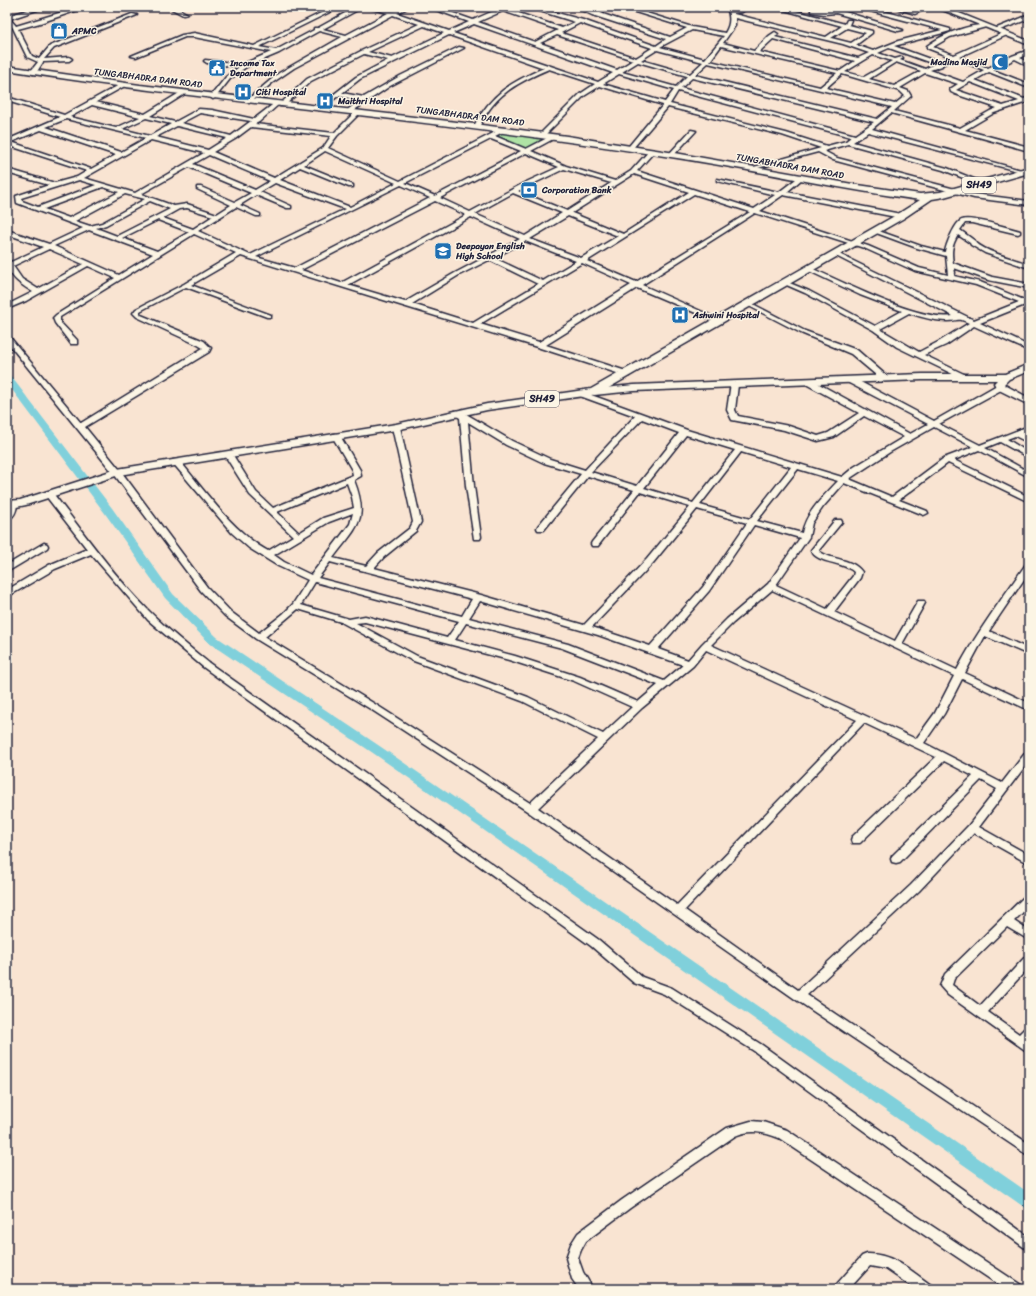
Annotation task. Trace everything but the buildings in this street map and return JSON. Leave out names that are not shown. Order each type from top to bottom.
[{"type":"main road","name":"TUNGABHADRA DAM ROAD","points":[[7,68],[121,86],[477,126],[631,147],[880,192],[928,198]]},
{"type":"main road","name":"SH49","points":[[10,505],[113,473],[396,427],[461,415],[487,407],[594,392],[901,216],[928,198],[1026,171]]},
{"type":"street","points":[[43,7],[7,18],[15,28],[30,57],[42,61],[69,59]]},
{"type":"street","points":[[15,28],[30,25],[84,7]]},
{"type":"street","points":[[171,7],[185,14]]},
{"type":"street","points":[[255,47],[333,7],[349,13]]},
{"type":"street","points":[[213,97],[228,78],[244,66],[277,52],[360,7]]},
{"type":"street","points":[[368,7],[392,13],[548,68],[666,105],[728,120],[827,148]]},
{"type":"street","points":[[249,101],[273,78],[346,37],[392,13],[407,7]]},
{"type":"street","points":[[431,7],[617,72],[677,90],[856,137]]},
{"type":"street","points":[[497,7],[505,8],[559,31],[637,60],[692,76],[877,121]]},
{"type":"street","points":[[530,7],[706,62],[895,106]]},
{"type":"street","points":[[577,7],[670,38]]},
{"type":"street","points":[[536,43],[609,7]]},
{"type":"street","points":[[622,7],[691,28],[727,36]]},
{"type":"street","points":[[730,11],[740,11],[746,7]]},
{"type":"street","points":[[776,7],[847,24],[871,33],[852,45]]},
{"type":"street","points":[[827,38],[849,21],[879,7]]},
{"type":"street","points":[[896,7],[913,12],[926,7]]},
{"type":"street","points":[[938,7],[1029,43]]},
{"type":"street","points":[[318,109],[358,78],[449,33],[505,8]]},
{"type":"street","points":[[802,8],[819,12],[836,11],[900,30]]},
{"type":"street","points":[[872,10],[958,32]]},
{"type":"street","points":[[730,11],[875,52],[961,83]]},
{"type":"street","points":[[631,147],[677,90],[706,62],[727,36],[732,26],[733,19],[730,11]]},
{"type":"street","points":[[33,72],[42,61],[44,53],[52,47],[134,15]]},
{"type":"street","points":[[995,30],[1029,17]]},
{"type":"street","points":[[136,195],[233,138],[309,80],[363,52],[424,24]]},
{"type":"street","points":[[298,26],[346,37]]},
{"type":"street","points":[[984,26],[958,32],[929,47],[1029,86]]},
{"type":"street","points":[[755,53],[771,37],[785,27]]},
{"type":"street","points":[[542,135],[582,95],[670,38],[691,28]]},
{"type":"street","points":[[821,88],[840,72],[858,60],[875,52],[889,46],[947,30]]},
{"type":"street","points":[[895,88],[926,70],[940,65],[1005,34]]},
{"type":"street","points":[[134,56],[188,35],[200,36],[277,52]]},
{"type":"street","points":[[771,37],[858,60]]},
{"type":"street","points":[[719,44],[840,72],[895,88],[906,92],[908,96],[867,130],[848,142],[752,169]]},
{"type":"street","points":[[889,46],[940,65]]},
{"type":"street","points":[[348,112],[364,99],[418,69],[461,48]]},
{"type":"street","points":[[363,52],[393,60]]},
{"type":"street","points":[[1002,108],[953,91],[953,89],[961,83],[970,80],[987,70],[1014,57],[1029,52]]},
{"type":"street","points":[[865,79],[896,60],[911,53]]},
{"type":"street","points":[[1014,57],[1029,64]]},
{"type":"street","points":[[207,61],[244,66]]},
{"type":"street","points":[[477,126],[483,113],[507,88],[548,68]]},
{"type":"street","points":[[970,80],[1028,101]]},
{"type":"street","points":[[7,142],[65,117],[121,86]]},
{"type":"street","points":[[116,130],[146,116],[183,93]]},
{"type":"street","points":[[336,94],[364,99]]},
{"type":"street","points":[[7,99],[65,117],[208,152],[274,180],[350,209]]},
{"type":"street","points":[[960,130],[986,115],[1002,108],[1028,101]]},
{"type":"street","points":[[92,103],[233,138]]},
{"type":"street","points":[[156,253],[19,202],[18,197],[79,178],[199,111],[212,112],[257,121]]},
{"type":"street","points":[[889,111],[1029,149]]},
{"type":"street","points":[[74,342],[57,322],[56,318],[156,253],[325,149],[335,134],[357,113]]},
{"type":"street","points":[[251,125],[335,134]]},
{"type":"street","points":[[42,128],[120,154]]},
{"type":"street","points":[[250,257],[350,209],[503,130]]},
{"type":"street","points":[[867,130],[1026,171]]},
{"type":"street","points":[[671,155],[693,131]]},
{"type":"street","points":[[492,137],[564,166],[616,183]]},
{"type":"street","points":[[295,271],[553,137]]},
{"type":"street","points":[[7,142],[92,171]]},
{"type":"street","points":[[848,142],[945,169],[983,184]]},
{"type":"street","points":[[325,149],[525,239],[582,261],[719,321]]},
{"type":"street","points":[[818,150],[835,159],[957,191],[990,198],[1029,203]]},
{"type":"street","points":[[405,305],[457,274],[525,239],[616,183],[633,172],[652,151]]},
{"type":"street","points":[[188,164],[289,207]]},
{"type":"street","points":[[300,165],[351,186]]},
{"type":"street","points":[[342,285],[513,191],[564,166]]},
{"type":"street","points":[[7,171],[55,185]]},
{"type":"street","points":[[633,172],[854,243],[917,270],[978,283],[1027,303]]},
{"type":"street","points":[[79,178],[177,208]]},
{"type":"street","points":[[540,345],[638,285],[755,210],[781,193],[800,178]]},
{"type":"street","points":[[720,180],[901,216]]},
{"type":"street","points":[[39,209],[102,185]]},
{"type":"street","points":[[199,188],[258,215]]},
{"type":"street","points":[[513,191],[623,236]]},
{"type":"street","points":[[69,221],[123,192]]},
{"type":"street","points":[[474,325],[582,261],[693,192]]},
{"type":"street","points":[[38,292],[19,280],[8,263],[88,228],[104,224],[150,199]]},
{"type":"street","points":[[118,238],[177,208],[187,206],[218,216]]},
{"type":"street","points":[[158,218],[193,231],[250,257],[540,345],[626,374]]},
{"type":"street","points":[[950,277],[951,264],[948,251],[961,223],[967,220],[1018,232]]},
{"type":"street","points":[[874,231],[948,256]]},
{"type":"street","points":[[957,231],[968,237],[973,244],[982,249],[1029,266]]},
{"type":"street","points":[[7,232],[48,246],[119,277]]},
{"type":"street","points":[[80,427],[206,350],[207,348],[201,343],[138,316],[136,313],[138,310],[186,285],[241,253]]},
{"type":"street","points":[[835,254],[1029,349]]},
{"type":"street","points":[[489,258],[543,284]]},
{"type":"street","points":[[7,307],[38,292],[88,263]]},
{"type":"street","points":[[951,264],[990,279],[1029,286]]},
{"type":"street","points":[[809,269],[876,299],[908,311],[947,319],[961,316]]},
{"type":"street","points":[[785,283],[807,292],[875,329],[900,345],[963,377]]},
{"type":"street","points":[[186,285],[269,316]]},
{"type":"street","points":[[920,354],[943,344],[974,323],[1027,303]]},
{"type":"street","points":[[749,304],[803,332],[854,352],[885,378]]},
{"type":"street","points":[[875,329],[908,311]]},
{"type":"street","points":[[7,337],[80,427],[113,473],[204,589],[228,614],[259,637],[531,808],[799,996],[1029,1151]]},
{"type":"street","points":[[531,808],[639,706],[690,664],[705,646],[730,621],[771,586],[805,537],[808,523],[820,505],[843,480],[857,469],[910,436],[1000,386],[999,383],[1006,377],[1029,367]]},
{"type":"street","points":[[594,392],[634,388],[885,378],[1006,377]]},
{"type":"street","points":[[850,380],[1029,475]]},
{"type":"street","points":[[807,381],[864,413],[910,436]]},
{"type":"street","points":[[734,385],[731,410],[735,418],[791,430],[816,439],[831,435],[864,413]]},
{"type":"street","points":[[1000,386],[1029,402]]},
{"type":"street","points":[[583,394],[684,432],[843,480],[924,513]]},
{"type":"street","points":[[461,415],[527,453],[546,461],[639,488],[694,506],[805,537]]},
{"type":"street","points":[[461,415],[477,537]]},
{"type":"street","points":[[541,528],[586,473],[640,416]]},
{"type":"street","points":[[368,570],[381,555],[413,529],[417,522],[408,474],[396,427]]},
{"type":"street","points":[[894,500],[947,460],[977,447],[1029,428]]},
{"type":"street","points":[[595,544],[684,432]]},
{"type":"street","points":[[1016,433],[1029,441]]},
{"type":"street","points":[[272,511],[356,478],[358,474],[336,436]]},
{"type":"street","points":[[1001,439],[1029,456]]},
{"type":"street","points":[[586,628],[650,561],[683,522],[740,448]]},
{"type":"street","points":[[228,454],[253,493],[297,536]]},
{"type":"street","points":[[947,460],[1029,500]]},
{"type":"street","points":[[176,462],[235,531],[252,546],[281,564],[313,579],[565,646],[666,685]]},
{"type":"street","points":[[652,650],[706,589],[752,522],[796,466]]},
{"type":"street","points":[[259,637],[286,616],[296,606],[327,559],[354,524],[358,509],[357,498],[350,480]]},
{"type":"street","points":[[52,493],[104,566],[145,612],[167,633],[206,665],[596,943],[638,980],[668,991],[758,1048],[1029,1244]]},
{"type":"street","points":[[7,517],[12,512],[10,505]]},
{"type":"street","points":[[268,555],[297,536],[334,517],[358,509]]},
{"type":"street","points":[[829,612],[857,576],[858,572],[852,566],[844,562],[822,557],[816,553],[815,550],[838,522]]},
{"type":"street","points":[[7,569],[44,546]]},
{"type":"street","points":[[7,594],[52,567],[92,550]]},
{"type":"street","points":[[327,559],[586,628],[690,664]]},
{"type":"street","points":[[918,744],[939,714],[975,644],[1029,566]]},
{"type":"street","points":[[771,586],[1029,707]]},
{"type":"street","points":[[450,642],[478,598]]},
{"type":"street","points":[[897,646],[921,603]]},
{"type":"street","points":[[296,606],[349,622],[414,658],[525,699],[550,710],[605,739]]},
{"type":"street","points":[[349,622],[365,619],[512,658],[577,679],[639,706]]},
{"type":"street","points":[[983,632],[1029,652]]},
{"type":"street","points":[[705,646],[918,744],[1004,788]]},
{"type":"street","points":[[678,911],[863,719]]},
{"type":"street","points":[[799,996],[915,888],[973,828],[1029,754]]},
{"type":"street","points":[[856,840],[943,756]]},
{"type":"street","points":[[896,859],[979,776]]},
{"type":"street","points":[[973,828],[1029,860]]},
{"type":"street","points":[[1028,902],[1006,921],[949,977],[946,982],[946,986],[948,989],[1024,1044],[1029,1031]]},
{"type":"street","points":[[1006,921],[1029,936]]},
{"type":"street","points":[[981,1012],[1029,960]]},
{"type":"street","points":[[587,1289],[577,1275],[572,1258],[575,1248],[582,1237],[626,1204],[731,1132],[742,1127],[752,1125],[765,1127],[783,1134],[1016,1289]]},
{"type":"street","points":[[841,1289],[867,1260],[872,1259],[890,1264],[926,1289]]},
{"type":"green space","points":[[503,133],[544,138],[527,149],[496,137]]},
{"type":"waterway","points":[[7,377],[108,510],[169,596],[213,640],[377,750],[1029,1202]]},
{"type":"place","name":"APMC","points":[[59,31]]},
{"type":"place","name":"Madina Masjid","points":[[1000,62]]},
{"type":"place","name":"Income Tax Department","points":[[217,68]]},
{"type":"place","name":"Citi Hospital","points":[[243,92]]},
{"type":"place","name":"Maithri Hospital","points":[[325,101]]},
{"type":"place","name":"Corporation Bank","points":[[529,190]]},
{"type":"place","name":"Deepayan English High School","points":[[443,251]]},
{"type":"place","name":"Ashwini Hospital","points":[[680,315]]}]
